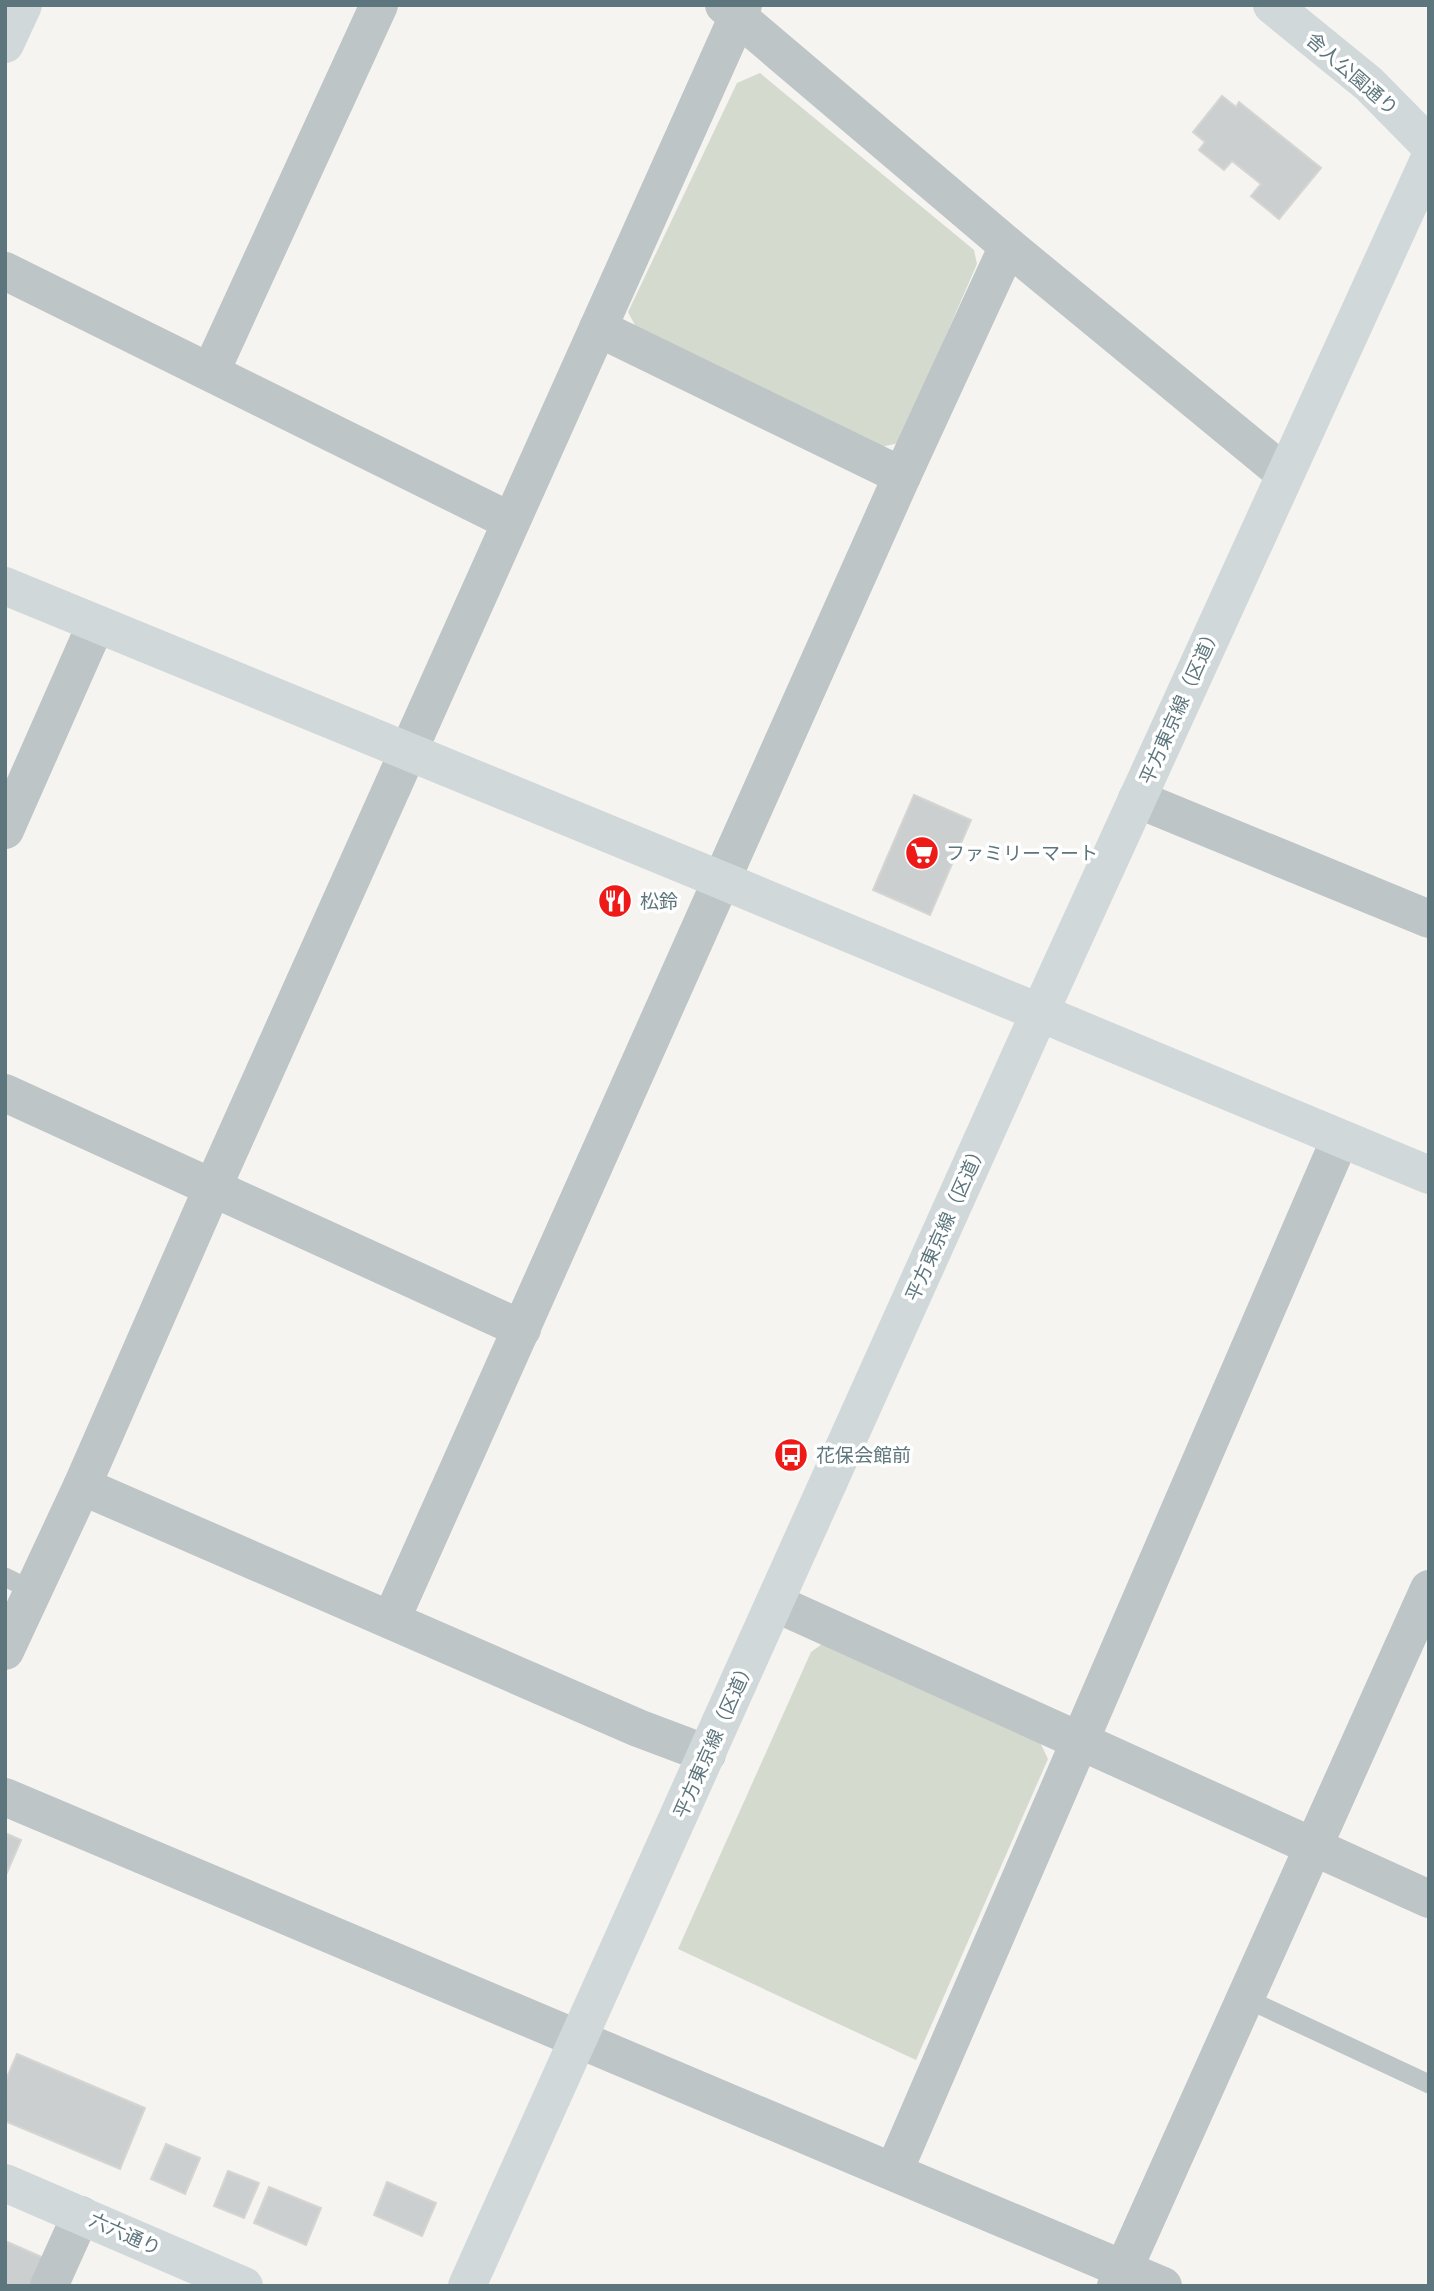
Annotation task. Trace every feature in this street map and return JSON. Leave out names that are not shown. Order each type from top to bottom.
[{"type":"main road","points":[[5,44],[23,5]]},
{"type":"main road","name":"舎人公園通り","points":[[1272,5],[1369,84],[1429,145]]},
{"type":"main road","name":"平方東京線（区道）","points":[[467,2286],[1039,1014],[1429,160]]},
{"type":"main road","points":[[5,586],[1429,1175]]},
{"type":"main road","name":"六六通り","points":[[5,2183],[244,2286]]},
{"type":"street","points":[[211,371],[379,5]]},
{"type":"street","points":[[5,1651],[19,1584],[82,1486],[212,1189],[598,328],[735,9],[1008,246],[1285,474]]},
{"type":"street","points":[[391,1620],[902,476],[1008,246]]},
{"type":"street","points":[[5,271],[510,521]]},
{"type":"street","points":[[598,328],[902,476]]},
{"type":"street","points":[[5,830],[96,624]]},
{"type":"street","points":[[1137,799],[1429,919]]},
{"type":"street","points":[[5,1093],[522,1329]]},
{"type":"street","points":[[894,2171],[1339,1139]]},
{"type":"street","points":[[82,1486],[638,1728],[707,1754]]},
{"type":"street","points":[[1120,2277],[1429,1589]]},
{"type":"street","points":[[775,1604],[1429,1899]]},
{"type":"street","points":[[5,1797],[894,2171],[1120,2277],[1163,2286]]},
{"type":"street","points":[[49,2286],[81,2215]]},
{"type":"lane","points":[[1245,1998],[1429,2084]]},
{"type":"shaded area","points":[[760,73],[974,250],[977,264],[899,443],[881,447],[637,329],[628,312],[737,83]]},
{"type":"shaded area","points":[[822,1644],[1039,1740],[1048,1759],[916,2060],[678,1949],[811,1652]]},
{"type":"building","points":[[1222,96],[1236,107],[1239,102],[1321,168],[1279,219],[1251,196],[1261,184],[1232,161],[1224,170],[1199,150],[1205,142],[1193,132]]},
{"type":"building","points":[[914,795],[971,820],[930,915],[873,890]]},
{"type":"building","points":[[5,1833],[21,1840],[5,1877]]},
{"type":"building","points":[[17,2054],[145,2108],[120,2169],[5,2121],[5,2082]]},
{"type":"building","points":[[166,2144],[200,2158],[185,2194],[151,2179]]},
{"type":"building","points":[[228,2171],[259,2183],[244,2218],[214,2206]]},
{"type":"building","points":[[387,2182],[436,2203],[422,2236],[374,2215]]},
{"type":"building","points":[[269,2187],[321,2208],[306,2245],[254,2223]]},
{"type":"building","points":[[5,2241],[44,2258],[33,2286],[5,2286]]},
{"type":"place","name":"ファミリーマート","points":[[922,853]]},
{"type":"place","name":"松鈴","points":[[615,901]]},
{"type":"place","name":"花保会館前","points":[[791,1455]]}]
